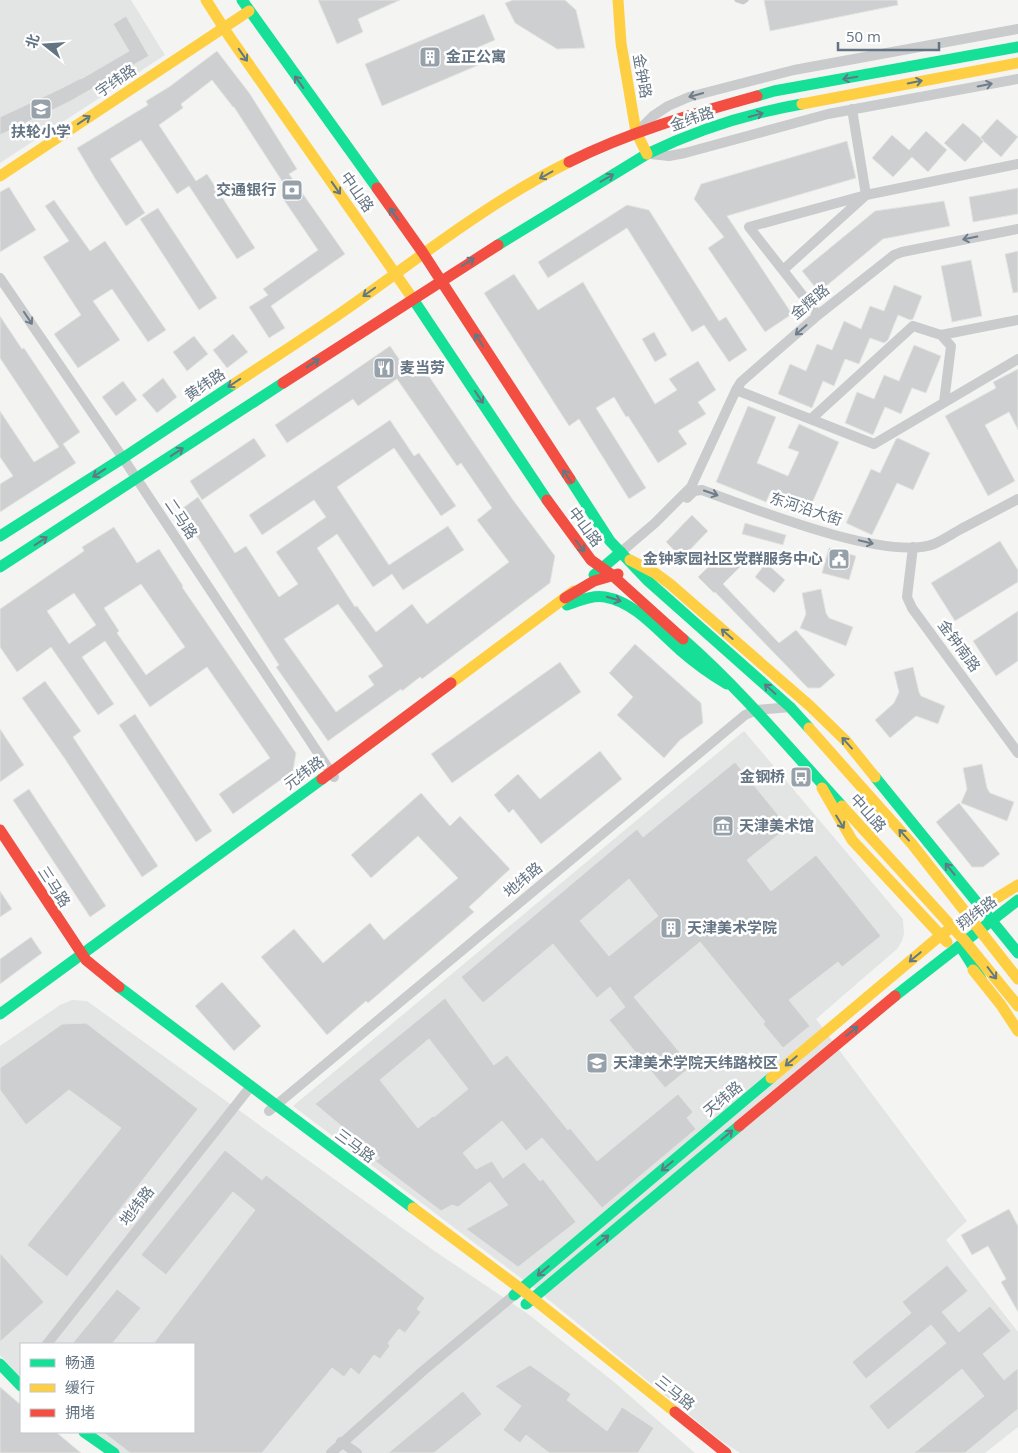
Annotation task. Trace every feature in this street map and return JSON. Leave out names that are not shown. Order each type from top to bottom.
[{"type":"main road","name":"中山路","points":[[206,0],[396,273],[556,513],[591,560],[714,666],[757,710],[931,904],[948,930]]},
{"type":"main road","name":"中山路","points":[[242,0],[423,253],[602,531],[648,581],[790,707],[912,844],[946,886],[987,924],[1018,979]]},
{"type":"main road","name":"金钟路","points":[[618,0],[621,43],[636,132],[647,154]]},
{"type":"main road","name":"宇纬路","points":[[0,176],[249,11]]},
{"type":"main road","name":"金纬路","points":[[423,253],[516,191],[596,149],[636,132],[774,91],[1018,47]]},
{"type":"main road","name":"金纬路","points":[[412,298],[647,154],[672,141],[700,131],[789,106],[1018,63]]},
{"type":"main road","name":"黄纬路","points":[[0,536],[123,458],[346,309],[423,253]]},
{"type":"main road","points":[[0,567],[412,298]]},
{"type":"main road","points":[[624,555],[670,584],[810,706],[846,742],[972,896],[975,911]]},
{"type":"main road","name":"元纬路","points":[[0,1023],[81,957],[101,948],[606,574],[624,555]]},
{"type":"main road","points":[[606,574],[630,573],[648,581]]},
{"type":"main road","points":[[566,602],[603,596],[624,603],[708,673],[737,690]]},
{"type":"main road","name":"元纬路","points":[[0,1014],[333,775]]},
{"type":"main road","points":[[817,779],[835,814],[852,840],[948,930],[1018,1031]]},
{"type":"main road","name":"三马路","points":[[0,830],[81,957]]},
{"type":"main road","name":"三马路","points":[[0,844],[65,943],[81,957],[248,1090],[517,1292],[714,1453]]},
{"type":"main road","name":"翔纬路","points":[[948,930],[1018,885]]},
{"type":"main road","points":[[946,886],[972,896],[1004,893]]},
{"type":"main road","points":[[1016,950],[1010,939],[1008,923],[1017,901]]},
{"type":"main road","name":"翔纬路","points":[[959,945],[1017,901]]},
{"type":"main road","points":[[987,924],[1016,950]]},
{"type":"main road","name":"天纬路","points":[[517,1292],[948,930]]},
{"type":"main road","points":[[959,945],[1018,1006]]},
{"type":"main road","name":"天纬路","points":[[529,1302],[849,1033],[959,945]]},
{"type":"main road","name":"三马路","points":[[529,1302],[726,1453]]},
{"type":"main road","points":[[0,1364],[20,1382]]},
{"type":"main road","points":[[85,1433],[114,1453]]},
{"type":"street","points":[[636,132],[653,116],[668,106],[689,97],[794,70],[1018,29]]},
{"type":"street","points":[[647,154],[669,156],[685,153],[852,109],[1018,79]]},
{"type":"street","points":[[852,109],[866,195]]},
{"type":"street","points":[[818,315],[749,226],[866,195],[1018,164]]},
{"type":"street","points":[[783,270],[866,195]]},
{"type":"street","name":"金辉路","points":[[624,555],[691,488],[741,382],[818,315],[894,255],[1018,229]]},
{"type":"street","name":"二马路","points":[[0,278],[123,458],[333,775]]},
{"type":"street","points":[[941,335],[1018,320]]},
{"type":"street","points":[[811,419],[913,326],[941,335],[952,346],[944,402]]},
{"type":"street","points":[[736,390],[874,444],[1018,359]]},
{"type":"street","name":"东河沿大街","points":[[624,555],[694,491],[702,490],[834,534],[886,547],[913,547],[933,544],[1018,499]]},
{"type":"street","name":"金钟南路","points":[[913,547],[907,597],[912,608],[1018,752]]},
{"type":"street","name":"地纬路","points":[[273,1108],[745,715],[757,710],[810,706]]},
{"type":"street","name":"地纬路","points":[[48,1343],[248,1090]]},
{"type":"street","points":[[331,1453],[341,1442],[424,1370],[517,1292]]},
{"type":"street","points":[[341,1442],[357,1453]]},
{"type":"lane","points":[[737,0],[743,2],[746,0]]},
{"type":"shaded area","name":"扶轮小学","points":[[0,0],[131,0],[165,55],[0,163]]},
{"type":"shaded area","name":"天津美术学院天纬路校区","points":[[744,731],[903,919],[904,934],[897,949],[816,1019],[967,1221],[946,1240],[1018,1332],[1018,1427],[985,1453],[740,1453],[720,1440],[538,1291],[293,1106]]},
{"type":"shaded area","points":[[72,1000],[87,1001],[433,1250],[528,1314],[614,1382],[695,1453],[113,1453],[88,1433],[195,1433],[195,1343],[20,1343],[20,1377],[0,1355],[0,1046],[60,1005]]},
{"type":"building","points":[[318,0],[400,0],[358,19],[363,32],[337,44]]},
{"type":"building","points":[[513,0],[565,0],[576,10],[585,48],[557,49],[515,23],[505,3]]},
{"type":"building","points":[[764,0],[897,0],[898,5],[770,31]]},
{"type":"building","name":"金正公寓","points":[[484,14],[495,40],[474,49],[481,64],[382,106],[365,64]]},
{"type":"building","points":[[126,16],[149,56],[69,102],[0,135],[0,117],[81,79],[129,51],[113,24]]},
{"type":"building","points":[[217,51],[250,94],[297,169],[289,174],[345,254],[271,306],[285,328],[269,338],[249,307],[268,295],[263,289],[318,250],[284,200],[291,195],[234,107],[212,80],[181,104],[183,108],[159,125],[196,181],[207,174],[255,248],[237,259],[189,186],[177,194],[141,140],[110,159],[145,213],[126,226],[77,148],[148,105],[146,101],[169,87]]},
{"type":"building","points":[[997,119],[1018,137],[1001,157],[980,138]]},
{"type":"building","points":[[963,123],[984,141],[965,162],[944,143]]},
{"type":"building","points":[[926,131],[947,150],[928,172],[912,157],[893,177],[872,158],[892,135],[909,150]]},
{"type":"building","points":[[847,141],[856,178],[727,216],[792,314],[765,332],[708,248],[724,237],[694,199],[701,184]]},
{"type":"building","points":[[9,187],[36,230],[0,252],[0,192]]},
{"type":"building","points":[[1018,188],[1018,214],[973,222],[969,197]]},
{"type":"building","points":[[54,200],[90,251],[105,241],[166,330],[148,342],[112,289],[93,301],[120,340],[78,368],[54,334],[81,315],[43,257],[69,241],[45,206]]},
{"type":"building","points":[[944,201],[950,226],[883,239],[819,292],[802,271],[875,211]]},
{"type":"building","points":[[627,205],[649,210],[719,321],[726,317],[747,350],[729,362],[704,325],[692,332],[627,228],[548,278],[538,262]]},
{"type":"building","points":[[158,208],[217,298],[199,310],[140,219]]},
{"type":"building","points":[[1018,251],[1018,292],[1013,293],[1005,254]]},
{"type":"building","points":[[971,260],[982,316],[952,322],[941,266]]},
{"type":"building","points":[[514,274],[538,310],[583,282],[655,404],[677,390],[669,379],[698,361],[716,390],[698,402],[706,414],[678,431],[687,444],[658,463],[614,397],[596,408],[646,488],[629,499],[579,419],[569,426],[484,293]]},
{"type":"building","points":[[894,285],[922,296],[913,319],[910,320],[898,315],[888,340],[884,343],[870,338],[859,364],[845,359],[834,386],[823,381],[812,408],[778,394],[790,364],[806,371],[817,344],[832,350],[844,321],[861,329],[870,306],[884,311]]},
{"type":"building","points":[[0,316],[22,349],[24,348],[80,432],[63,444],[76,463],[0,512],[0,484],[13,476],[0,457],[0,411],[34,462],[59,447],[0,358]]},
{"type":"building","points":[[654,332],[667,355],[655,362],[642,339]]},
{"type":"building","points":[[233,334],[248,352],[227,368],[213,350]]},
{"type":"building","points":[[194,336],[208,354],[187,371],[173,352]]},
{"type":"building","points":[[914,345],[941,356],[926,393],[912,388],[901,414],[885,407],[873,435],[845,423],[857,392],[874,399],[884,375],[899,381]]},
{"type":"building","points":[[390,346],[408,372],[420,363],[513,500],[555,556],[550,583],[422,679],[420,677],[402,691],[401,689],[328,741],[276,667],[279,665],[180,510],[198,497],[235,553],[246,546],[279,597],[298,584],[276,552],[326,517],[314,500],[262,535],[249,515],[390,420],[414,456],[419,453],[456,506],[441,516],[394,448],[337,487],[389,565],[448,526],[464,550],[403,590],[392,574],[373,587],[337,534],[317,548],[355,607],[357,606],[376,632],[412,604],[427,624],[509,562],[477,520],[492,508],[461,463],[457,466],[397,379],[358,406],[353,399],[287,443],[275,425]],"holes":[[[338,604],[383,666],[368,676],[374,685],[336,712],[284,639]]]},
{"type":"building","points":[[1018,369],[1018,430],[1009,412],[985,425],[1015,481],[988,496],[945,416],[996,388],[993,382]]},
{"type":"building","points":[[163,378],[177,397],[157,413],[142,395]]},
{"type":"building","points":[[123,381],[137,400],[116,416],[102,397]]},
{"type":"building","points":[[748,406],[776,417],[757,463],[788,476],[799,452],[788,448],[799,424],[839,442],[809,510],[770,493],[766,502],[716,482]]},
{"type":"building","points":[[254,438],[266,456],[202,500],[190,481]]},
{"type":"building","points":[[898,438],[930,453],[913,490],[897,483],[872,535],[846,523],[871,469],[880,473]]},
{"type":"building","points":[[692,515],[708,531],[682,558],[666,542]]},
{"type":"building","points":[[745,523],[786,535],[783,545],[742,534]]},
{"type":"building","points":[[114,527],[137,563],[159,549],[182,587],[296,753],[293,771],[233,814],[219,794],[270,758],[207,667],[150,707],[105,641],[82,657],[114,704],[98,715],[51,647],[17,672],[0,647],[0,609],[84,551],[82,547]],"holes":[[[141,584],[185,647],[146,675],[117,633],[119,631],[104,608]],[[74,593],[96,625],[69,644],[47,611]]]},
{"type":"building","points":[[1000,541],[1018,570],[1018,582],[955,621],[931,583]]},
{"type":"building","points":[[829,548],[856,556],[849,580],[822,573]]},
{"type":"building","points":[[724,551],[740,567],[723,584],[779,643],[796,630],[835,675],[820,688],[808,688],[715,592],[698,577]]},
{"type":"building","points":[[766,563],[785,580],[774,593],[755,577]]},
{"type":"building","points":[[821,589],[826,613],[829,618],[853,627],[846,646],[800,628],[806,614],[802,593]]},
{"type":"building","points":[[1018,611],[1018,661],[996,676],[973,641]]},
{"type":"building","points":[[635,644],[701,703],[703,723],[680,740],[664,758],[617,715],[633,697],[609,673]]},
{"type":"building","points":[[560,662],[581,692],[452,783],[431,754]]},
{"type":"building","points":[[913,667],[921,696],[945,706],[938,724],[916,716],[890,738],[875,720],[894,703],[899,692],[894,672]]},
{"type":"building","points":[[45,681],[81,731],[73,737],[158,866],[142,877],[65,759],[22,698]]},
{"type":"building","points":[[135,714],[212,831],[196,842],[119,725]]},
{"type":"building","points":[[0,729],[24,765],[0,782]]},
{"type":"building","points":[[600,751],[622,779],[541,844],[513,809],[509,813],[494,795],[518,774],[540,799]]},
{"type":"building","points":[[735,762],[788,827],[747,860],[771,891],[816,855],[881,936],[842,967],[838,962],[789,1000],[810,1026],[783,1048],[763,1024],[765,1022],[700,942],[634,997],[686,1060],[681,1064],[687,1070],[665,1088],[609,1020],[625,1007],[610,987],[597,998],[553,944],[483,1003],[461,977],[637,829],[643,837]],"holes":[[[629,879],[658,916],[609,956],[580,921]]]},
{"type":"building","points":[[982,764],[987,788],[990,793],[1014,802],[1007,821],[961,803],[967,789],[963,768]]},
{"type":"building","points":[[29,789],[106,906],[90,917],[13,800]]},
{"type":"building","points":[[421,793],[450,826],[460,816],[510,869],[469,907],[474,912],[368,1003],[366,1001],[327,1035],[261,957],[294,929],[323,963],[370,923],[384,940],[458,878],[418,836],[371,878],[351,855]]},
{"type":"building","points":[[959,803],[1000,854],[983,867],[972,867],[936,822]]},
{"type":"building","points":[[0,891],[12,909],[0,917]]},
{"type":"building","points":[[31,937],[42,953],[0,984],[0,959]]},
{"type":"building","points":[[222,982],[261,1026],[234,1051],[195,1006]]},
{"type":"building","points":[[445,998],[494,1065],[507,1055],[568,1130],[570,1128],[597,1161],[678,1094],[693,1112],[687,1118],[696,1129],[602,1208],[542,1138],[526,1151],[502,1121],[463,1153],[476,1169],[492,1161],[503,1178],[524,1162],[540,1181],[543,1179],[576,1222],[518,1267],[466,1229],[508,1205],[490,1182],[458,1207],[452,1205],[441,1211],[375,1161],[380,1158],[315,1104]],"holes":[[[429,1039],[468,1089],[418,1128],[380,1080]]]},
{"type":"building","points":[[86,1023],[198,1109],[67,1277],[27,1245],[121,1128],[69,1090],[26,1125],[0,1090],[0,1068],[62,1024]]},
{"type":"building","points":[[225,1150],[262,1180],[266,1175],[425,1298],[417,1309],[421,1312],[405,1333],[399,1329],[388,1343],[390,1346],[380,1359],[374,1355],[359,1375],[351,1368],[344,1377],[332,1368],[262,1453],[130,1453],[104,1433],[195,1433],[195,1343],[154,1343],[255,1210],[233,1192],[166,1275],[141,1255]]},
{"type":"building","points":[[1009,1209],[1018,1226],[1018,1312],[1001,1282],[1006,1279],[988,1246],[972,1255],[961,1235]]},
{"type":"building","points":[[0,1253],[44,1302],[0,1342]]},
{"type":"building","points":[[947,1265],[968,1291],[942,1312],[959,1332],[990,1306],[1011,1331],[983,1354],[1004,1380],[1018,1368],[1018,1409],[965,1453],[914,1453],[984,1396],[962,1369],[888,1430],[869,1406],[946,1343],[931,1325],[866,1379],[852,1362],[911,1313],[902,1302]]},
{"type":"building","points":[[117,1289],[141,1308],[113,1343],[73,1343]]},
{"type":"building","points":[[530,1365],[571,1394],[567,1400],[607,1431],[622,1407],[654,1428],[638,1453],[549,1453],[526,1435],[520,1443],[503,1430],[521,1406],[495,1386]]},
{"type":"building","points":[[0,1387],[20,1404],[20,1433],[57,1433],[81,1453],[0,1453]]},
{"type":"building","points":[[463,1391],[482,1414],[434,1453],[388,1453]]},
{"type":"traffic: fast","points":[[242,0],[377,188]]},
{"type":"traffic: fast","points":[[757,96],[774,91],[1018,47]]},
{"type":"traffic: fast","points":[[498,245],[647,154],[703,130],[742,118],[802,104]]},
{"type":"traffic: fast","points":[[413,299],[547,500]]},
{"type":"traffic: fast","points":[[0,567],[283,383]]},
{"type":"traffic: fast","points":[[0,536],[123,458],[234,384]]},
{"type":"traffic: fast","points":[[570,479],[610,541],[648,581],[790,707],[809,728]]},
{"type":"traffic: fast","points":[[594,575],[621,552]]},
{"type":"traffic: fast","points":[[567,605],[595,597],[616,600],[646,618],[691,659],[727,684]]},
{"type":"traffic: fast","points":[[683,639],[745,699],[842,806]]},
{"type":"traffic: fast","points":[[875,777],[1018,953]]},
{"type":"traffic: fast","points":[[0,1014],[322,779]]},
{"type":"traffic: fast","points":[[895,996],[1018,900]]},
{"type":"traffic: fast","points":[[962,949],[981,979]]},
{"type":"traffic: fast","points":[[119,987],[413,1208]]},
{"type":"traffic: fast","points":[[514,1295],[771,1078]]},
{"type":"traffic: fast","points":[[526,1304],[739,1126]]},
{"type":"traffic: fast","points":[[0,1364],[20,1385]]},
{"type":"traffic: fast","points":[[85,1433],[114,1453]]},
{"type":"traffic: slow","points":[[206,0],[229,36],[413,299]]},
{"type":"traffic: slow","points":[[618,0],[621,43],[636,132],[647,154]]},
{"type":"traffic: slow","points":[[0,176],[249,11]]},
{"type":"traffic: slow","points":[[802,104],[1018,63]]},
{"type":"traffic: slow","points":[[234,384],[334,318],[483,212],[569,162]]},
{"type":"traffic: slow","points":[[630,560],[655,573],[670,584],[810,706],[846,741],[875,777]]},
{"type":"traffic: slow","points":[[451,683],[574,591]]},
{"type":"traffic: slow","points":[[809,728],[912,844],[1018,979]]},
{"type":"traffic: slow","points":[[822,788],[852,840],[947,942]]},
{"type":"traffic: slow","points":[[842,806],[965,941],[1018,1006]]},
{"type":"traffic: slow","points":[[771,1078],[941,935],[969,915],[1018,885]]},
{"type":"traffic: slow","points":[[973,970],[1001,1005],[1018,1031]]},
{"type":"traffic: slow","points":[[413,1208],[521,1289],[675,1412]]},
{"type":"traffic: jam","points":[[569,162],[638,133],[757,96]]},
{"type":"traffic: jam","points":[[377,188],[423,253],[570,479]]},
{"type":"traffic: jam","points":[[283,383],[498,245]]},
{"type":"traffic: jam","points":[[547,500],[591,560],[612,575],[683,639]]},
{"type":"traffic: jam","points":[[565,598],[594,581],[618,574]]},
{"type":"traffic: jam","points":[[322,779],[451,683]]},
{"type":"traffic: jam","points":[[0,830],[86,960],[119,987]]},
{"type":"traffic: jam","points":[[739,1126],[895,996]]},
{"type":"traffic: jam","points":[[675,1412],[726,1453]]},
{"type":"place","name":"金正公寓","points":[[430,57]]},
{"type":"place","name":"扶轮小学","points":[[41,109]]},
{"type":"place","name":"交通银行","points":[[292,190]]},
{"type":"place","name":"麦当劳","points":[[384,368]]},
{"type":"place","name":"金钟家园社区党群服务中心","points":[[839,559]]},
{"type":"place","name":"金钢桥","points":[[801,777]]},
{"type":"place","name":"天津美术馆","points":[[723,826]]},
{"type":"place","name":"天津美术学院","points":[[671,928]]},
{"type":"place","name":"天津美术学院天纬路校区","points":[[597,1063]]}]
